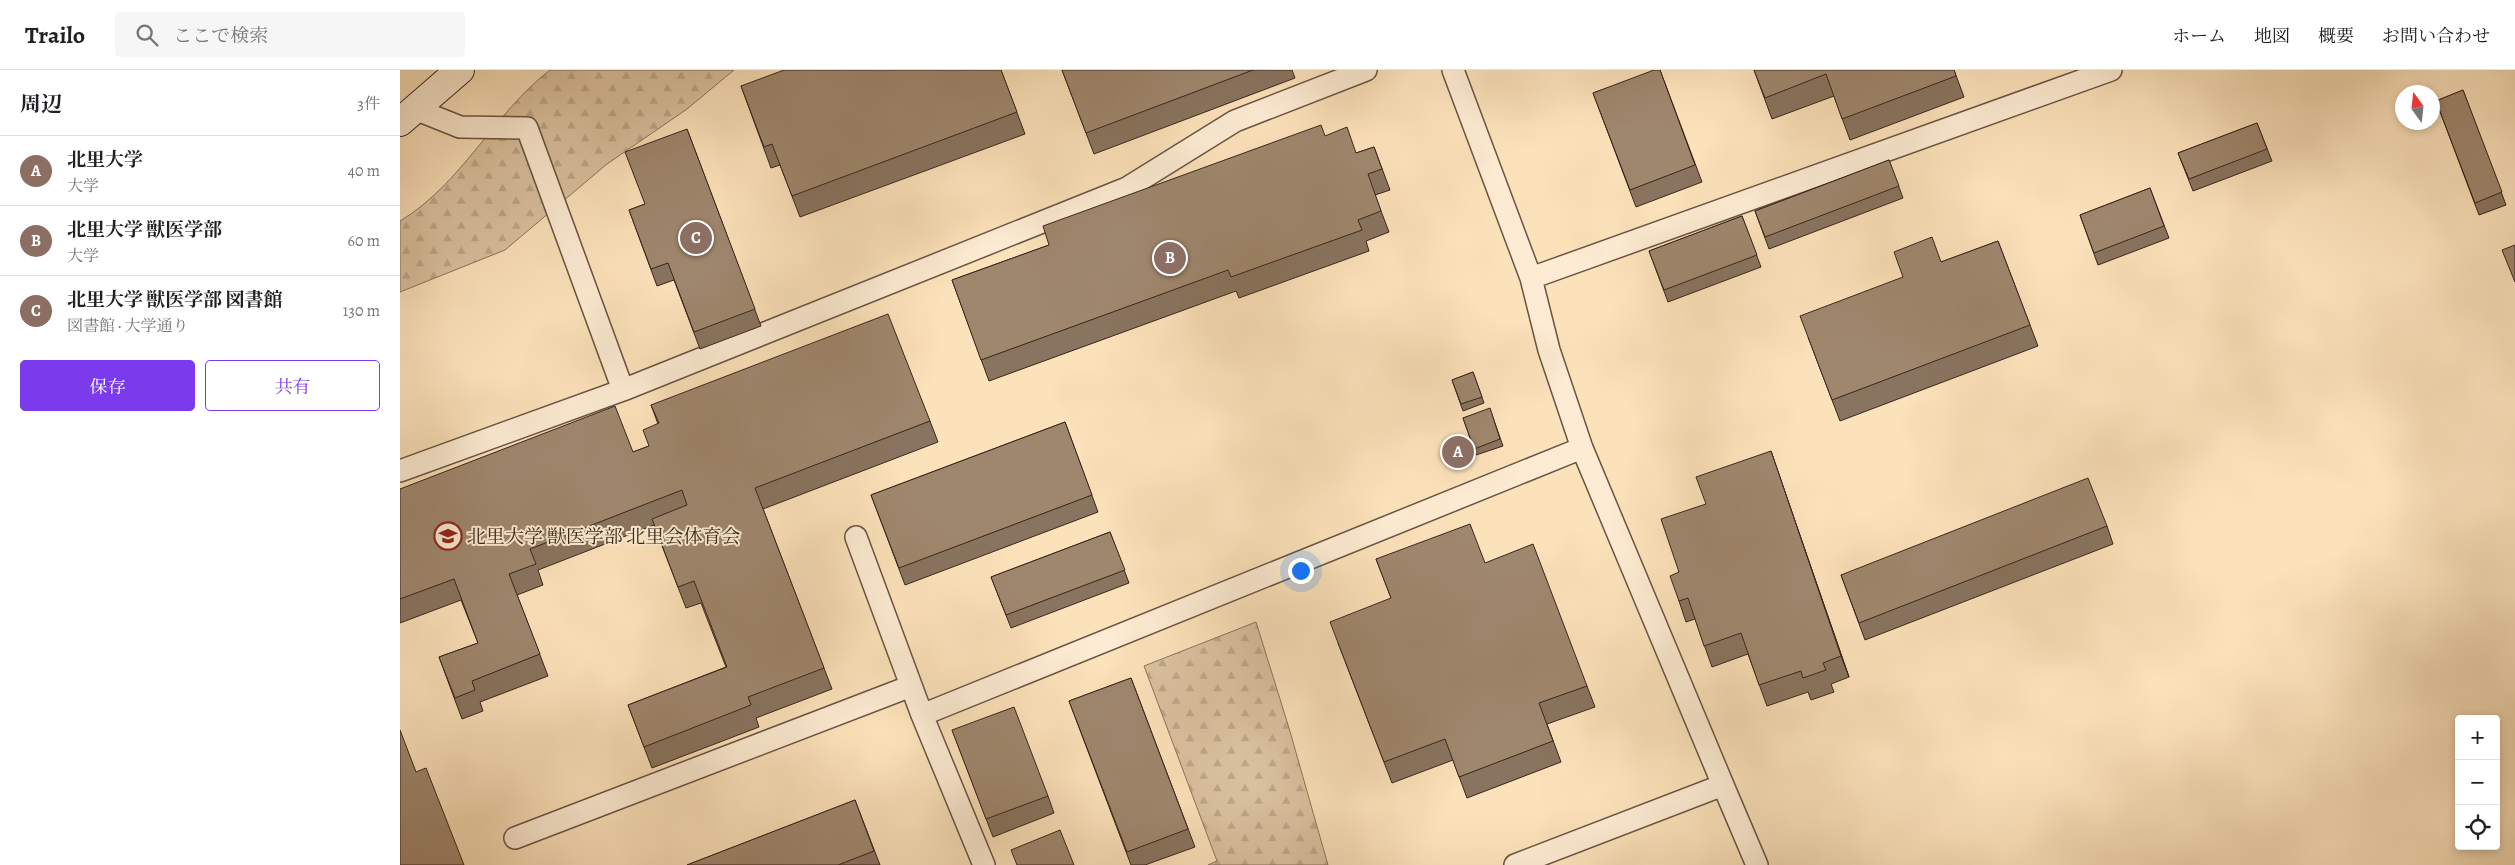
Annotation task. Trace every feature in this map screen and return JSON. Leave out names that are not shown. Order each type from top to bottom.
[{"type":"street","points":[[408,116],[460,70]]},
{"type":"lane","points":[[400,471],[623,390],[1127,188],[1235,121],[1366,70]]},
{"type":"lane","points":[[1453,70],[1531,278],[1549,350],[1582,448],[1756,865]]},
{"type":"lane","points":[[1531,278],[2111,70]]},
{"type":"lane","points":[[408,116],[460,127],[527,128],[623,390]]},
{"type":"lane","points":[[922,715],[1582,448]]},
{"type":"lane","points":[[856,537],[922,715],[984,865]]},
{"type":"lane","points":[[515,838],[911,686]]},
{"type":"lane","points":[[1515,865],[1723,785]]},
{"type":"green space","points":[[550,70],[734,70],[687,109],[607,164],[505,250],[400,292],[400,221],[422,206],[442,188],[530,87]]},
{"type":"green space","points":[[1256,622],[1289,728],[1328,865],[1208,865],[1217,861],[1144,666]]},
{"type":"building","points":[[784,70],[1001,70],[1017,112],[792,196],[772,144],[764,147],[741,86]]},
{"type":"building","points":[[1062,70],[1253,70],[1086,133]]},
{"type":"building","points":[[1654,70],[1660,70],[1695,165],[1630,190],[1593,93]]},
{"type":"building","points":[[1754,70],[1954,70],[1956,76],[1842,119],[1826,74],[1765,98]]},
{"type":"building","points":[[2463,90],[2502,192],[2475,203],[2440,111],[2440,99]]},
{"type":"building","points":[[2257,123],[2267,149],[2189,179],[2178,153]]},
{"type":"building","points":[[1321,125],[1325,136],[1347,127],[1356,153],[1374,147],[1382,169],[1368,174],[1381,211],[1358,220],[1362,230],[1231,277],[1228,270],[981,360],[952,280],[1049,245],[1043,226]]},
{"type":"building","points":[[687,129],[755,309],[694,332],[668,263],[651,269],[629,210],[645,204],[625,152]]},
{"type":"building","points":[[1889,160],[1899,186],[1765,237],[1755,211]]},
{"type":"building","points":[[2150,188],[2164,226],[2094,253],[2080,215]]},
{"type":"building","points":[[1742,216],[1757,255],[1664,290],[1649,251]]},
{"type":"building","points":[[1932,237],[1941,262],[1998,241],[2030,325],[1832,400],[1800,316],[1903,277],[1894,252]]},
{"type":"building","points":[[2515,245],[2515,282],[2502,250]]},
{"type":"building","points":[[888,314],[930,421],[755,488],[824,668],[748,697],[751,705],[644,747],[628,705],[727,667],[694,581],[678,587],[652,519],[687,505],[682,490],[530,549],[536,564],[509,574],[540,654],[472,681],[475,690],[455,698],[439,657],[478,643],[454,579],[400,599],[400,489],[615,406],[633,452],[649,446],[643,430],[659,423],[651,405]]},
{"type":"building","points":[[1473,372],[1482,397],[1461,404],[1452,380]]},
{"type":"building","points":[[1490,408],[1500,439],[1474,449],[1463,418]]},
{"type":"building","points":[[1065,422],[1092,495],[899,568],[871,495]]},
{"type":"building","points":[[1771,451],[1841,656],[1823,663],[1826,670],[1803,678],[1801,671],[1759,685],[1741,633],[1704,646],[1688,598],[1679,601],[1670,576],[1679,572],[1661,519],[1706,504],[1696,477]]},
{"type":"building","points":[[2088,478],[2107,526],[1859,623],[1841,575]]},
{"type":"building","points":[[1470,524],[1485,563],[1533,544],[1587,686],[1539,703],[1553,741],[1459,777],[1445,739],[1384,762],[1330,622],[1391,598],[1376,559]]},
{"type":"building","points":[[1110,532],[1125,570],[1006,615],[991,577]]},
{"type":"building","points":[[1131,678],[1188,829],[1127,852],[1069,701]]},
{"type":"building","points":[[1014,707],[1048,796],[986,819],[952,730]]},
{"type":"building","points":[[400,730],[416,772],[426,768],[464,865],[400,865]]},
{"type":"building","points":[[855,800],[874,851],[838,865],[687,865]]},
{"type":"building","points":[[1060,830],[1074,865],[1017,865],[1011,850]]},
{"type":"place","name":"北里大学 獣医学部 図書館","points":[[696,238]]},
{"type":"place","name":"北里大学 獣医学部","points":[[1170,258]]},
{"type":"place","name":"北里大学","points":[[1458,452]]},
{"type":"place","name":"北里大学 獣医学部 北里会体育会","points":[[448,536]]}]
